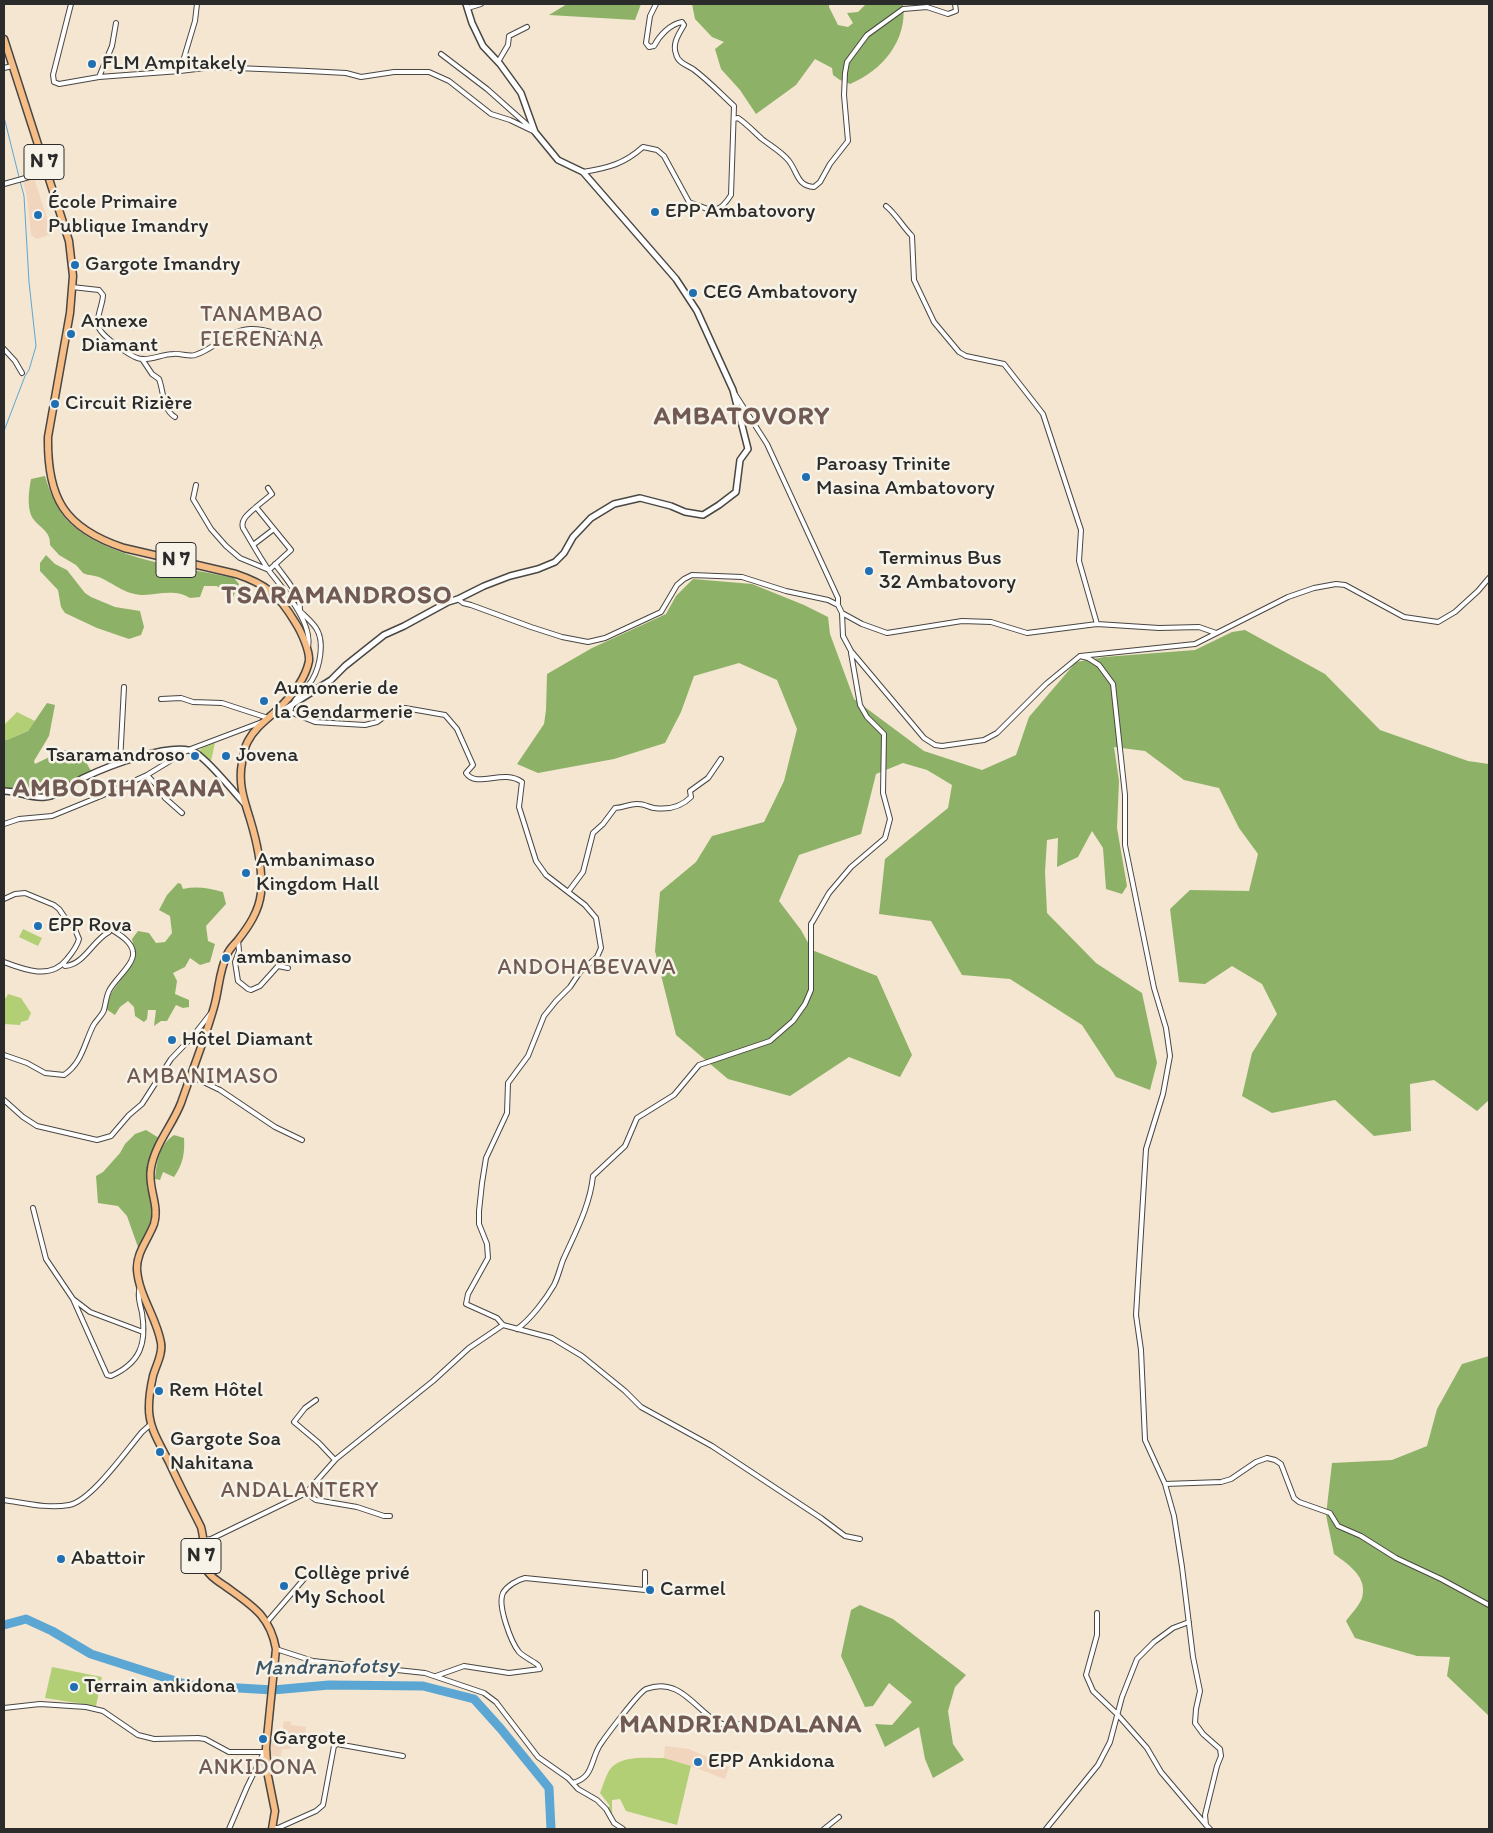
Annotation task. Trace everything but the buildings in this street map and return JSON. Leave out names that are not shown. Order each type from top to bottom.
[{"type":"main road","name":"N 7","points":[[4,39],[69,241],[72,287],[70,313],[51,411],[47,454],[50,478],[55,496],[65,512],[78,524],[107,543],[218,568],[268,588],[277,595],[292,617],[304,639],[309,660],[301,681],[289,703],[265,720],[247,742],[243,755],[240,782],[244,803],[257,845],[261,883],[260,903],[238,940],[227,953],[214,1008],[191,1076],[177,1114],[159,1142],[151,1167],[150,1183],[156,1214],[154,1224],[138,1260],[137,1270],[140,1284],[161,1342],[160,1354],[149,1394],[149,1414],[158,1443],[201,1527],[203,1540],[200,1550],[206,1570],[214,1579],[256,1608],[267,1622],[274,1637],[276,1649],[273,1690],[265,1750],[275,1811],[272,1829]]},
{"type":"street","points":[[71,4],[52,75],[54,82],[59,84],[98,77],[213,67],[327,72],[361,77],[394,72],[429,72],[449,81],[491,114],[510,120],[535,132]]},
{"type":"street","points":[[180,71],[195,21],[197,4]]},
{"type":"street","points":[[481,4],[467,6],[472,23],[483,46],[498,62],[521,93],[535,132]]},
{"type":"street","points":[[583,172],[602,169],[629,159],[643,147],[657,150],[664,156],[689,202],[715,210],[723,208],[731,195],[734,106],[692,69],[679,61],[675,42],[684,25],[683,23],[676,23],[658,38],[654,46],[649,47],[646,43],[650,16],[656,4]]},
{"type":"street","points":[[734,119],[738,118],[748,125],[760,138],[783,154],[790,162],[802,184],[806,187],[814,187],[820,182],[830,164],[848,141],[844,95],[845,73],[847,62],[867,35],[903,8],[928,7],[948,14],[956,11],[955,4]]},
{"type":"street","points":[[98,77],[112,46],[116,23]]},
{"type":"street","points":[[498,62],[508,45],[509,36],[527,27]]},
{"type":"street","points":[[441,54],[487,89],[535,132],[558,160],[583,172],[676,279],[697,310],[733,390],[767,444],[838,598],[838,604],[842,613],[843,636],[851,651],[924,738],[935,745],[942,746],[984,740],[997,732],[1046,684],[1080,656],[1195,644],[1288,597],[1314,588],[1336,584],[1345,585],[1404,617],[1438,622],[1455,612],[1489,578]]},
{"type":"street","points":[[4,68],[12,66]]},
{"type":"street","points":[[4,184],[48,172]]},
{"type":"street","points":[[886,206],[894,212],[904,228],[912,236],[914,280],[934,322],[959,352],[966,356],[1004,364],[1043,414],[1081,530],[1079,561],[1096,624]]},
{"type":"street","points":[[72,287],[99,290],[103,295],[103,303],[98,315],[99,328],[117,346],[142,359],[152,374],[159,379],[166,409],[175,417]]},
{"type":"street","points":[[142,359],[173,354],[194,356],[235,332],[251,329],[279,333],[313,346]]},
{"type":"street","points":[[4,349],[15,361],[22,373]]},
{"type":"street","points":[[289,703],[331,680],[345,666],[384,635],[448,602],[510,576],[538,569],[554,562],[564,553],[573,537],[590,518],[614,504],[640,498],[671,506],[685,512],[703,514],[719,505],[736,492],[740,460],[748,449],[733,390]]},
{"type":"street","points":[[196,485],[193,499],[211,529],[240,558],[269,570]]},
{"type":"street","points":[[268,488],[272,494],[243,519],[242,524],[269,570],[290,597],[307,630],[309,642],[307,651]]},
{"type":"street","points":[[256,507],[291,550],[269,570]]},
{"type":"street","points":[[253,544],[274,529]]},
{"type":"street","points":[[275,564],[295,593],[301,606],[300,610],[317,629],[321,645],[319,661],[312,680],[289,703]]},
{"type":"street","points":[[458,599],[463,603],[531,628],[588,642],[605,638],[661,612],[677,585],[692,575],[742,577],[786,591],[838,604]]},
{"type":"street","points":[[842,613],[862,624],[887,634],[962,621],[992,622],[1027,633],[1096,624],[1159,628],[1199,626],[1216,633]]},
{"type":"street","points":[[516,1329],[524,1324],[554,1285],[563,1259],[578,1230],[592,1189],[593,1176],[625,1146],[637,1118],[674,1095],[699,1065],[770,1041],[793,1021],[805,1004],[811,990],[812,920],[829,893],[851,867],[885,838],[890,819],[883,793],[884,734],[867,717],[860,705],[851,651]]},
{"type":"street","points":[[1080,656],[1088,658],[1099,665],[1113,684],[1125,795],[1125,845],[1154,988],[1166,1028],[1170,1056],[1163,1094],[1146,1149],[1136,1314],[1141,1350],[1145,1440],[1165,1484],[1174,1516],[1200,1691],[1195,1723],[1203,1734],[1220,1749],[1222,1756],[1217,1766],[1206,1815],[1206,1826]]},
{"type":"street","points":[[120,764],[124,687]]},
{"type":"street","points":[[161,698],[181,698],[193,702],[222,703],[265,720]]},
{"type":"street","points":[[289,703],[290,712],[309,720],[365,726],[377,722],[388,714],[405,708],[445,715],[457,729],[473,765],[466,773],[469,778],[476,780],[503,776],[516,777],[522,782],[519,807],[536,860],[546,875],[585,905],[596,918],[602,948],[544,1016],[528,1056],[508,1083],[507,1114],[486,1158],[478,1210],[479,1224],[487,1244],[488,1258],[468,1294],[466,1304],[496,1318],[503,1325],[552,1338],[582,1356],[625,1391],[641,1407],[712,1446],[845,1536],[860,1539]]},
{"type":"street","points":[[4,824],[18,819],[52,816],[148,775],[188,750],[265,720]]},
{"type":"street","points":[[4,791],[46,797],[81,779],[120,764],[154,753],[188,750],[196,754],[244,803]]},
{"type":"street","points":[[568,892],[583,872],[593,833],[603,824],[615,808],[624,808],[631,804],[664,809],[683,805],[691,797],[690,791],[708,778],[721,759]]},
{"type":"street","points":[[148,775],[165,798],[182,813]]},
{"type":"street","points":[[4,899],[15,894],[25,893],[54,905],[74,927],[79,939],[73,952],[64,964],[54,970],[47,972],[35,971],[4,962]]},
{"type":"street","points":[[4,1055],[27,1063],[45,1073],[64,1075],[70,1071],[79,1059],[92,1027],[103,1010],[108,992],[131,962],[133,952],[131,946],[124,938],[109,928],[109,932],[104,934],[80,960],[68,967],[64,964]]},
{"type":"street","points":[[238,940],[239,951],[235,962],[238,981],[248,989],[251,990],[260,986],[278,966],[288,968]]},
{"type":"street","points":[[4,1100],[23,1117],[37,1126],[97,1140],[111,1136],[129,1115],[142,1104],[171,1059],[193,1036],[214,1008]]},
{"type":"street","points":[[191,1076],[220,1090],[276,1127],[302,1140]]},
{"type":"street","points":[[33,1208],[43,1252],[73,1299],[107,1375],[116,1374],[135,1360],[142,1344],[143,1321],[138,1292],[140,1284]]},
{"type":"street","points":[[73,1299],[90,1312],[143,1332]]},
{"type":"street","points":[[203,1540],[211,1540],[306,1493],[334,1460],[433,1381],[469,1348],[503,1325]]},
{"type":"street","points":[[316,1400],[294,1422],[320,1443],[334,1460]]},
{"type":"street","points":[[4,1500],[47,1507],[70,1505],[85,1499],[151,1424]]},
{"type":"street","points":[[1165,1484],[1221,1482],[1231,1479],[1256,1462],[1267,1458],[1275,1460],[1281,1464],[1294,1498],[1299,1502],[1330,1513],[1338,1526],[1361,1536],[1396,1558],[1441,1579],[1489,1605]]},
{"type":"street","points":[[306,1493],[316,1500],[357,1507],[384,1516],[390,1516]]},
{"type":"street","points":[[436,1676],[464,1666],[509,1673],[540,1670],[538,1665],[519,1652],[509,1632],[503,1612],[502,1600],[504,1592],[517,1581],[525,1578],[645,1590],[645,1572]]},
{"type":"street","points":[[267,1622],[304,1579]]},
{"type":"street","points":[[1096,1613],[1097,1635],[1086,1674],[1093,1691],[1117,1714],[1147,1748],[1161,1772],[1210,1829]]},
{"type":"street","points":[[1046,1829],[1098,1766],[1110,1742],[1117,1714],[1137,1660],[1154,1642],[1173,1628],[1189,1622]]},
{"type":"street","points":[[276,1649],[313,1661],[425,1673],[484,1693],[496,1702],[538,1758],[568,1778],[578,1789],[597,1800],[606,1809],[614,1823],[623,1829]]},
{"type":"street","points":[[573,1784],[583,1780],[589,1772],[600,1746],[643,1690],[656,1686],[666,1686],[678,1690],[716,1722],[730,1726],[740,1724]]},
{"type":"street","points":[[4,1708],[40,1704],[86,1707],[102,1711],[138,1735],[154,1740],[198,1738],[205,1739],[229,1752],[265,1750],[229,1829]]},
{"type":"street","points":[[272,1829],[316,1811],[322,1805],[334,1746],[337,1744],[403,1756]]},
{"type":"street","points":[[824,1829],[838,1817]]},
{"type":"shaded area","name":"École Primaire Publique Imandry","points":[[34,178],[52,234],[37,239],[31,235],[27,196],[23,181]]},
{"type":"shaded area","points":[[284,1721],[291,1722],[291,1725],[306,1727],[304,1747],[291,1745],[291,1749],[282,1749],[281,1757],[270,1755],[272,1735],[282,1736]]},
{"type":"shaded area","name":"EPP Ankidona","points":[[665,1746],[689,1749],[729,1767],[725,1779],[664,1758]]},
{"type":"green space","points":[[567,4],[641,4],[635,20],[549,15]]},
{"type":"green space","points":[[692,4],[829,4],[838,25],[848,27],[853,23],[847,13],[858,12],[866,4],[903,4],[903,17],[897,42],[890,53],[862,78],[850,84],[840,80],[833,75],[832,68],[815,59],[796,85],[756,114],[740,90],[721,69],[715,49],[724,42],[712,37],[695,19]]},
{"type":"green space","points":[[45,476],[52,496],[63,515],[72,525],[88,537],[127,554],[171,566],[234,578],[239,584],[232,599],[217,586],[204,586],[200,597],[190,598],[173,593],[138,595],[99,577],[83,573],[76,565],[59,555],[50,545],[48,535],[31,515],[29,492],[31,479]]},
{"type":"green space","points":[[46,555],[55,564],[67,570],[85,593],[91,597],[115,607],[140,611],[144,627],[141,635],[129,639],[97,628],[65,613],[61,607],[58,590],[40,571],[40,563]]},
{"type":"green space","points":[[693,579],[752,584],[828,617],[830,634],[854,699],[924,751],[982,770],[1016,755],[1029,717],[1076,662],[1104,657],[1195,650],[1232,632],[1245,630],[1325,674],[1380,730],[1468,761],[1489,764],[1489,1100],[1477,1111],[1434,1080],[1410,1084],[1411,1131],[1374,1136],[1335,1100],[1272,1113],[1242,1096],[1252,1053],[1277,1014],[1262,984],[1232,966],[1205,984],[1179,982],[1170,909],[1190,890],[1249,891],[1258,854],[1239,828],[1219,788],[1184,780],[1145,751],[1114,747],[1119,781],[1117,828],[1127,886],[1122,894],[1106,889],[1103,848],[1092,831],[1078,857],[1057,867],[1058,838],[1047,840],[1045,872],[1047,913],[1096,963],[1142,993],[1157,1063],[1150,1090],[1116,1077],[1082,1025],[1010,979],[962,975],[931,921],[879,914],[885,859],[948,808],[952,785],[927,770],[903,763],[876,774],[861,834],[799,855],[779,901],[801,930],[812,950],[877,976],[912,1055],[900,1077],[849,1057],[790,1096],[728,1079],[676,1035],[655,951],[660,892],[696,862],[712,836],[764,822],[784,781],[797,729],[777,680],[739,663],[694,676],[681,712],[665,743],[614,759],[538,773],[517,764],[544,724],[547,674],[592,648],[666,614],[676,596]]},
{"type":"green space","points":[[47,703],[55,705],[49,736],[34,761],[35,764],[64,750],[81,753],[91,771],[59,791],[45,795],[4,788],[4,740],[28,731]]},
{"type":"green space","points":[[17,712],[35,721],[28,731],[4,740],[4,725]]},
{"type":"green space","points":[[215,743],[211,761],[212,765],[199,751]]},
{"type":"green space","points":[[178,883],[181,884],[183,889],[203,888],[223,892],[226,904],[206,926],[208,941],[215,944],[210,962],[200,965],[190,958],[185,967],[173,973],[177,981],[175,994],[189,1000],[189,1007],[183,1008],[176,1005],[167,1021],[161,1021],[154,1026],[156,1010],[148,1010],[147,1019],[144,1022],[135,1016],[134,1007],[128,1001],[120,1007],[115,1015],[106,1009],[110,995],[134,961],[135,954],[132,939],[138,931],[149,933],[156,943],[165,942],[172,933],[170,916],[159,910],[167,895]]},
{"type":"green space","points":[[23,929],[42,938],[38,946],[19,937]]},
{"type":"green space","points":[[8,994],[21,998],[31,1013],[28,1020],[21,1022],[20,1025],[4,1024],[4,997],[6,998]]},
{"type":"green space","points":[[146,1130],[159,1138],[150,1162],[155,1218],[139,1250],[127,1216],[118,1206],[98,1203],[96,1176],[103,1172],[135,1134]]},
{"type":"green space","points":[[174,1135],[184,1138],[184,1154],[180,1168],[174,1177],[163,1172],[160,1180],[155,1179],[162,1149]]},
{"type":"green space","points":[[1489,1356],[1489,1716],[1447,1676],[1450,1657],[1417,1656],[1355,1638],[1346,1621],[1362,1598],[1362,1584],[1356,1572],[1334,1554],[1326,1515],[1332,1463],[1392,1460],[1427,1446],[1437,1409],[1462,1364]]},
{"type":"green space","points":[[860,1605],[893,1619],[966,1675],[955,1687],[948,1711],[953,1744],[964,1760],[933,1778],[925,1759],[919,1727],[885,1747],[875,1724],[892,1725],[912,1702],[889,1683],[873,1706],[865,1707],[841,1656],[851,1610]]},
{"type":"green space","name":"Terrain ankidona","points":[[52,1667],[102,1677],[96,1706],[45,1698]]},
{"type":"green space","points":[[664,1758],[691,1766],[677,1825],[626,1811],[620,1799],[612,1800],[612,1815],[607,1808],[610,1806],[600,1793],[611,1768],[628,1759]]},
{"type":"waterway","points":[[4,117],[19,177]]},
{"type":"waterway","points":[[4,431],[29,370],[36,346],[29,282],[24,196],[20,181]]},
{"type":"waterway","name":"Mandranofotsy","points":[[4,1625],[26,1619],[52,1631],[91,1654],[188,1685],[273,1690],[329,1685],[423,1686],[474,1699],[549,1788],[551,1829]]},
{"type":"place","name":"FLM Ampitakely","points":[[92,64]]},
{"type":"place","name":"EPP Ambatovory","points":[[655,212]]},
{"type":"place","name":"École Primaire Publique Imandry","points":[[38,215]]},
{"type":"place","name":"Gargote Imandry","points":[[75,265]]},
{"type":"place","name":"CEG Ambatovory","points":[[693,293]]},
{"type":"place","name":"Annexe Diamant","points":[[71,334]]},
{"type":"place","name":"Circuit Rizière","points":[[55,404]]},
{"type":"place","name":"Paroasy Trinite Masina Ambatovory","points":[[806,477]]},
{"type":"place","name":"Terminus Bus 32 Ambatovory","points":[[869,571]]},
{"type":"place","name":"Aumonerie de la Gendarmerie","points":[[264,701]]},
{"type":"place","name":"Tsaramandroso","points":[[195,756]]},
{"type":"place","name":"Jovena","points":[[226,756]]},
{"type":"place","name":"Ambanimaso Kingdom Hall","points":[[246,873]]},
{"type":"place","name":"EPP Rova","points":[[38,926]]},
{"type":"place","name":"ambanimaso","points":[[226,958]]},
{"type":"place","name":"Hôtel Diamant","points":[[172,1040]]},
{"type":"place","name":"Rem Hôtel","points":[[159,1391]]},
{"type":"place","name":"Gargote Soa Nahitana","points":[[160,1452]]},
{"type":"place","name":"Abattoir","points":[[61,1559]]},
{"type":"place","name":"Collège privé My School","points":[[284,1586]]},
{"type":"place","name":"Carmel","points":[[650,1590]]},
{"type":"place","name":"Terrain ankidona","points":[[74,1687]]},
{"type":"place","name":"Gargote","points":[[263,1739]]},
{"type":"place","name":"EPP Ankidona","points":[[698,1762]]},
{"type":"district","name":"TANAMBAO FIERENANA","points":[[262,328]]},
{"type":"district","name":"AMBATOVORY","points":[[742,417]]},
{"type":"district","name":"TSARAMANDROSO","points":[[337,596]]},
{"type":"district","name":"AMBODIHARANA","points":[[119,789]]},
{"type":"district","name":"ANDOHABEVAVA","points":[[587,968]]},
{"type":"district","name":"AMBANIMASO","points":[[203,1077]]},
{"type":"district","name":"ANDALANTERY","points":[[300,1491]]},
{"type":"district","name":"MANDRIANDALANA","points":[[741,1725]]},
{"type":"district","name":"ANKIDONA","points":[[258,1768]]}]
